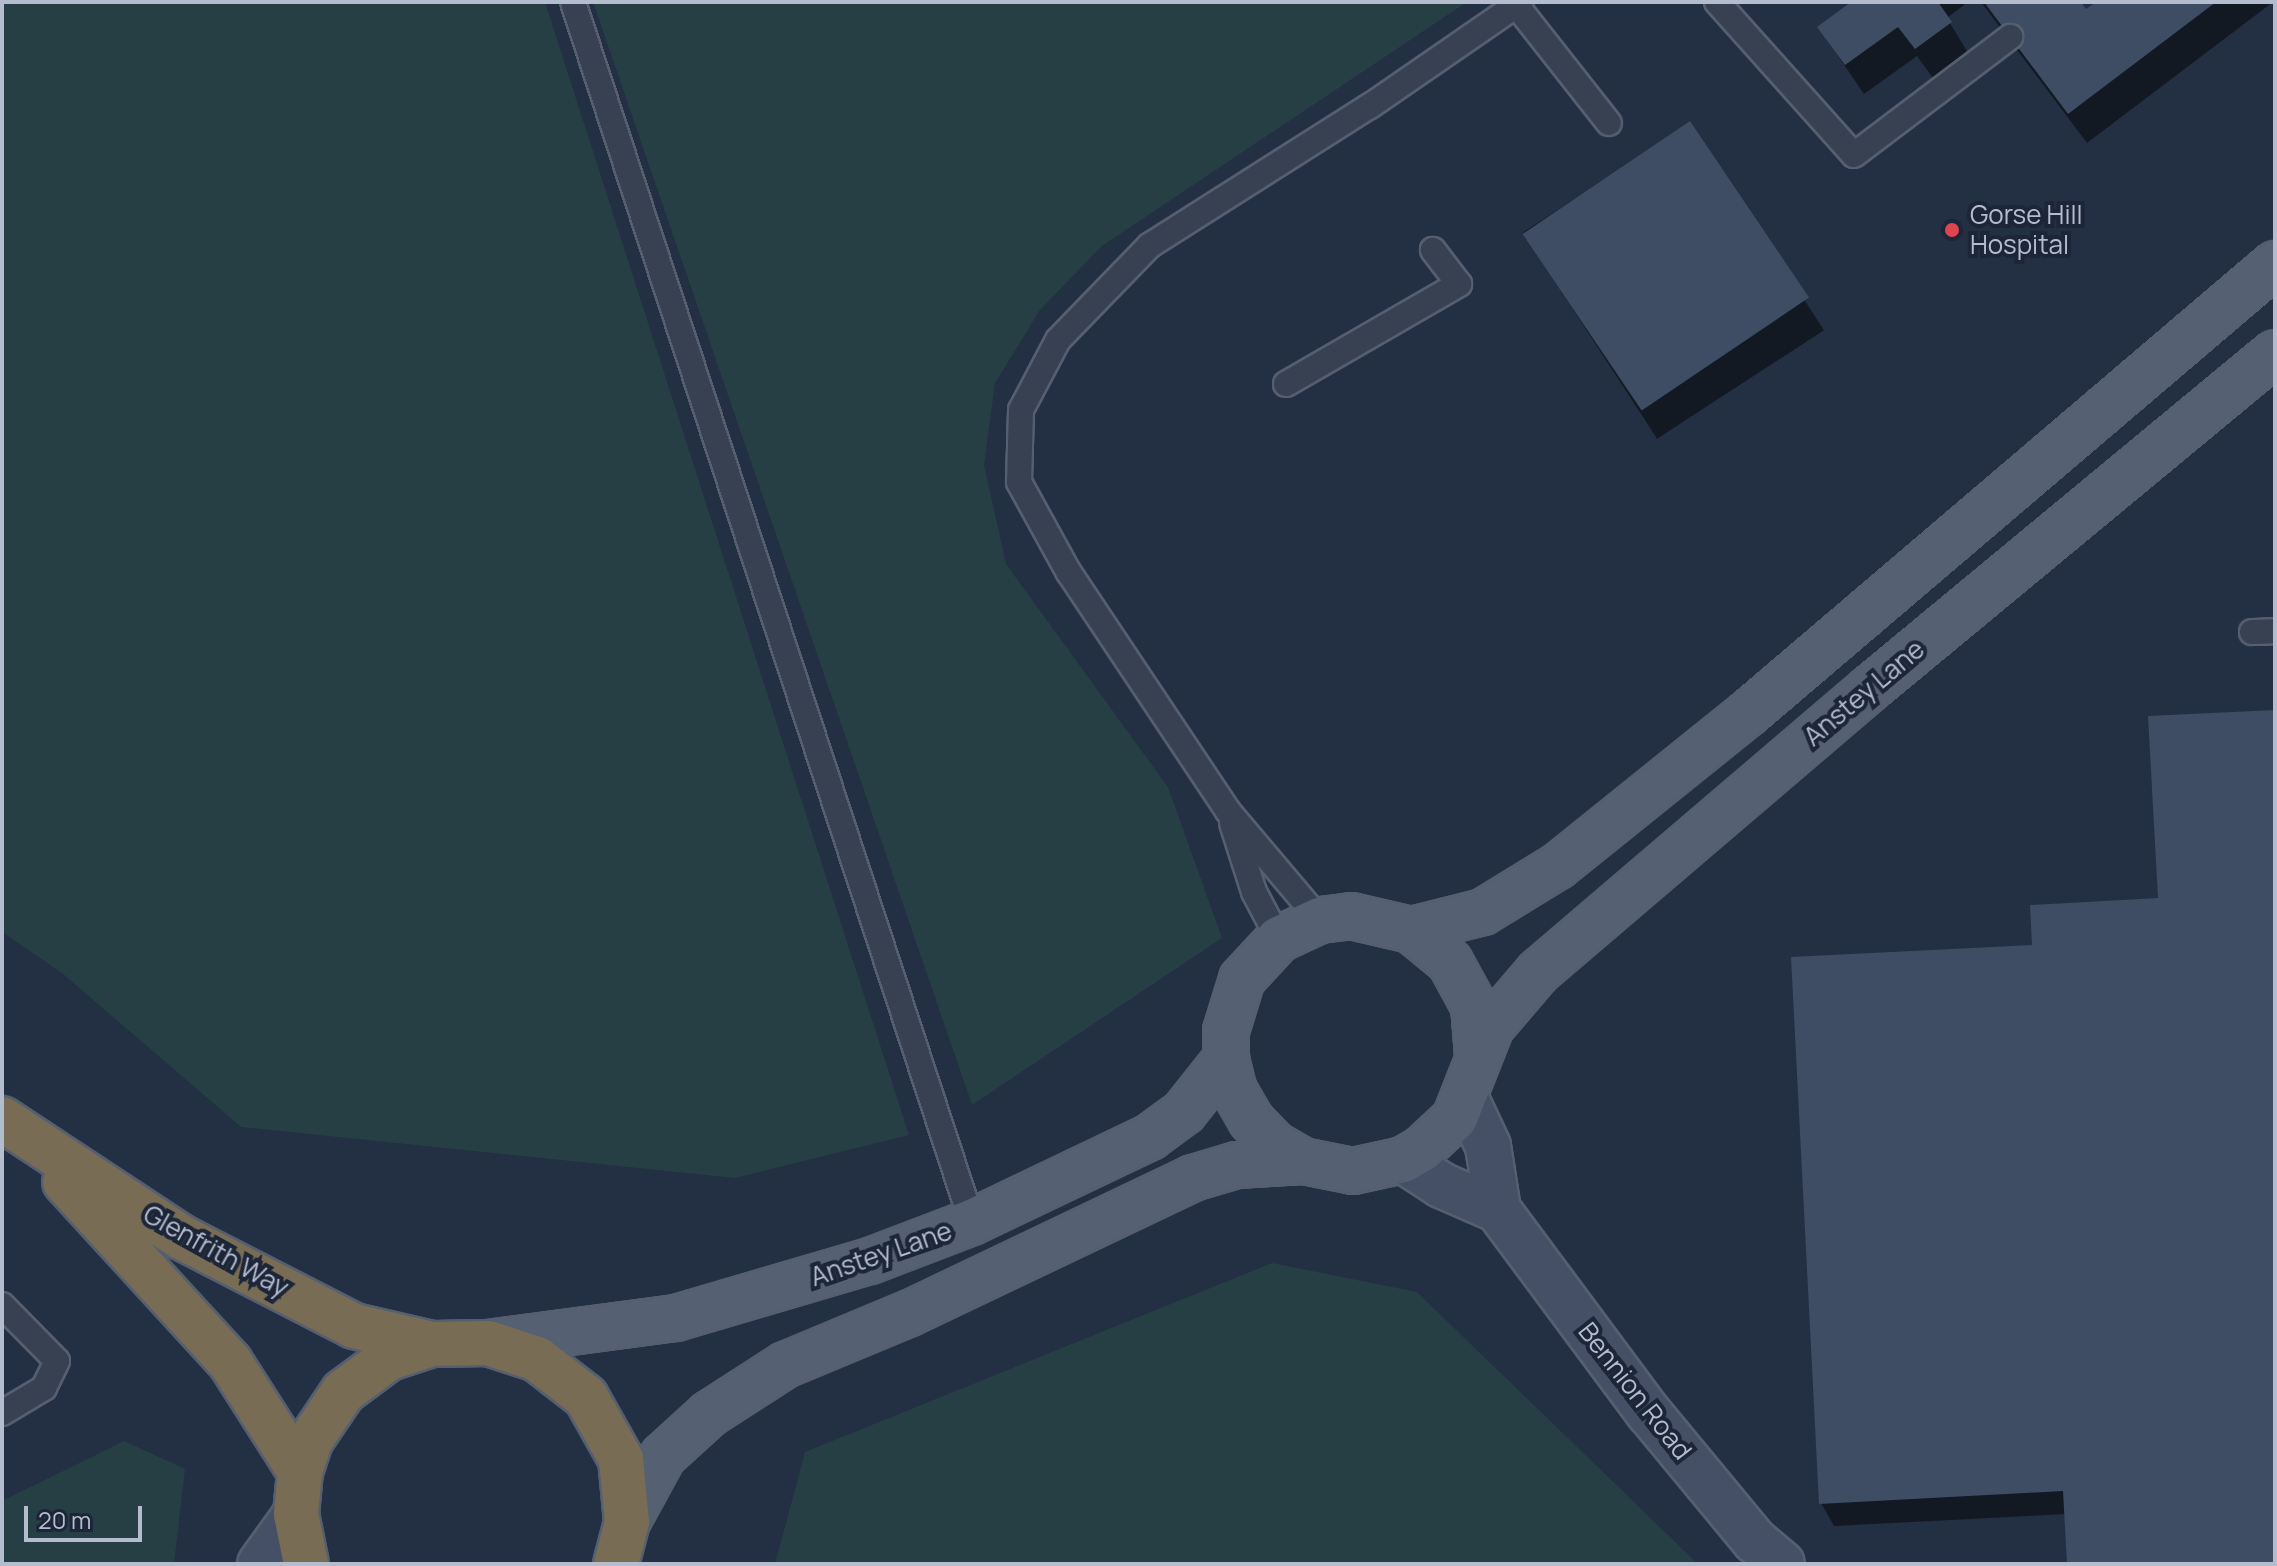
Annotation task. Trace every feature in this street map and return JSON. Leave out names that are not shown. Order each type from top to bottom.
[{"type":"highway","name":"Glenfrith Way","points":[[8,1124],[181,1237],[354,1326],[432,1344]]},
{"type":"highway","name":"Glenfrith Way","points":[[8,1124],[230,1362],[298,1493]]},
{"type":"highway","points":[[306,1564],[298,1493],[310,1441],[343,1392],[389,1358],[432,1344],[488,1343],[537,1359],[586,1397],[621,1459],[621,1552]]},
{"type":"main road","points":[[1411,930],[1483,912],[1558,866],[1747,714],[2275,264]]},
{"type":"main road","name":"Anstey Lane","points":[[621,1552],[663,1456],[709,1414],[785,1365],[910,1313],[1193,1178],[1237,1165],[1303,1161],[1353,1171],[1403,1160],[1440,1135],[1466,1099],[1478,1056],[1491,1027],[1538,972],[1879,680],[2275,353]]},
{"type":"main road","name":"Anstey Lane","points":[[1303,1161],[1274,1144],[1251,1120],[1234,1091],[1226,1059],[1226,1031],[1242,979],[1279,939],[1320,920],[1382,919],[1411,930],[1450,962],[1474,1006],[1478,1056]]},
{"type":"main road","name":"Anstey Lane","points":[[488,1343],[676,1318],[870,1261],[972,1222],[1150,1137],[1184,1112],[1226,1059]]},
{"type":"street","name":"Bennion Road","points":[[1466,1099],[1488,1146],[1498,1210],[1649,1413],[1755,1541],[1782,1564]]},
{"type":"street","name":"Bennion Road","points":[[1403,1160],[1441,1185],[1498,1210]]},
{"type":"street","points":[[260,1564],[298,1493]]},
{"type":"lane","points":[[573,2],[972,1222]]},
{"type":"lane","points":[[1717,2],[1854,155],[2010,37]]},
{"type":"lane","points":[[1320,920],[1228,811],[1069,573],[1019,482],[1021,410],[1058,340],[1149,246],[1370,106],[1518,4],[1609,123]]},
{"type":"lane","points":[[1286,384],[1459,284],[1433,250]]},
{"type":"lane","points":[[1228,811],[1254,892],[1279,939]]},
{"type":"lane","points":[[2,1305],[57,1361],[44,1388],[2,1413]]},
{"type":"green space","points":[[2,2],[545,2],[909,1135],[735,1178],[241,1127],[62,973],[2,932]]},
{"type":"green space","points":[[593,2],[1467,2],[1102,246],[1040,310],[995,383],[984,465],[1006,564],[1168,787],[1222,938],[972,1105]]},
{"type":"green space","points":[[1272,1263],[1417,1292],[1698,1564],[775,1564],[805,1452]]},
{"type":"green space","points":[[124,1441],[185,1469],[174,1564],[2,1564],[2,1501]]},
{"type":"building","points":[[1851,2],[1938,2],[1952,22],[1915,49],[1898,27],[1845,65],[1817,27]]},
{"type":"building","points":[[1984,2],[2081,2],[2086,9],[2096,2],[2216,2],[2068,114]]},
{"type":"building","points":[[1690,121],[1809,298],[1642,411],[1523,234]]},
{"type":"building","points":[[2275,710],[2275,1564],[2067,1564],[2063,1491],[1819,1504],[1791,957],[2032,945],[2030,905],[2158,898],[2148,716]]},
{"type":"place","name":"Gorse Hill Hospital","points":[[1952,230]]}]
